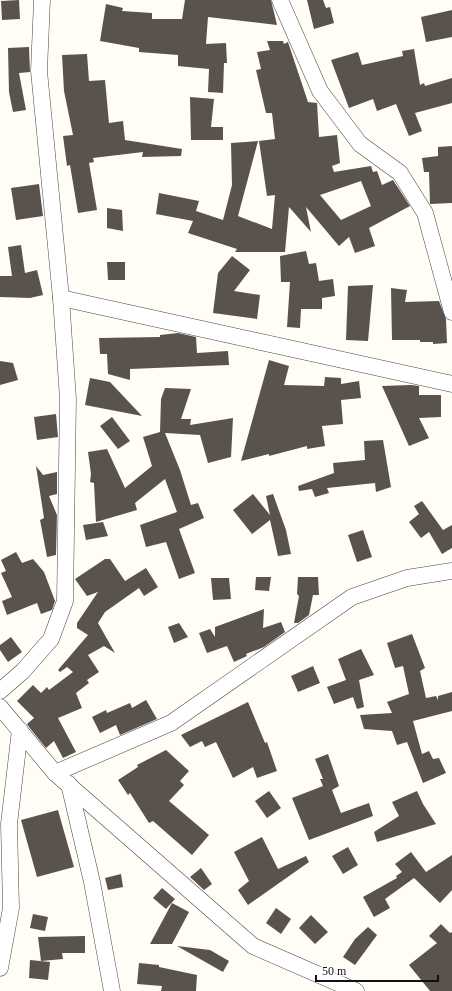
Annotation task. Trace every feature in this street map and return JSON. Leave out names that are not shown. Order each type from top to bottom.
[{"type":"street","points":[[0,691],[23,671],[51,639],[65,600],[68,398],[61,298],[39,71],[42,0]]},
{"type":"street","points":[[280,0],[320,91],[360,144],[400,173],[425,213],[452,312]]},
{"type":"street","points":[[61,298],[452,384]]},
{"type":"street","points":[[55,773],[171,723],[352,597],[407,578],[452,571]]},
{"type":"street","points":[[0,707],[55,773],[253,946],[356,991]]},
{"type":"street","points":[[0,968],[11,908],[4,824],[20,730]]},
{"type":"street","points":[[69,784],[92,882],[112,991]]},
{"type":"building","points":[[19,0],[20,19],[2,20],[1,1]]},
{"type":"building","points":[[185,0],[271,0],[277,25],[208,17],[206,44],[226,43],[227,63],[224,63],[223,93],[208,92],[209,69],[178,66],[178,55],[139,52],[139,48],[100,41],[106,4],[123,8],[122,11],[152,13],[152,19],[182,19]]},
{"type":"building","points":[[307,0],[323,0],[326,8],[330,7],[334,23],[314,29]]},
{"type":"building","points":[[452,10],[452,37],[426,42],[421,17]]},
{"type":"building","points":[[267,41],[283,41],[284,44],[288,42],[308,102],[317,103],[319,137],[337,135],[340,163],[332,166],[334,172],[371,166],[373,172],[377,171],[382,185],[393,180],[410,206],[369,228],[375,246],[355,253],[349,237],[339,246],[306,207],[311,232],[289,207],[285,252],[235,252],[237,249],[188,233],[193,221],[156,214],[159,193],[199,201],[196,211],[223,220],[232,185],[231,143],[258,141],[238,216],[272,229],[275,195],[267,196],[259,141],[275,139],[272,113],[266,113],[256,70],[261,69],[257,52],[270,50]],"holes":[[[361,181],[371,206],[341,220],[320,195]]]},
{"type":"building","points":[[29,47],[30,72],[19,73],[26,110],[13,112],[9,92],[8,48]]},
{"type":"building","points":[[414,49],[420,85],[424,83],[425,86],[452,78],[452,103],[415,113],[422,131],[409,136],[396,104],[377,111],[373,99],[349,108],[331,60],[358,52],[362,65],[403,56],[402,51]]},
{"type":"building","points":[[87,54],[89,81],[105,80],[109,123],[123,121],[125,140],[182,149],[181,156],[142,157],[143,152],[93,158],[94,162],[89,163],[97,210],[78,213],[70,165],[67,166],[63,136],[73,135],[64,91],[62,55]]},
{"type":"building","points":[[190,97],[214,99],[211,127],[223,127],[223,140],[191,140]]},
{"type":"building","points":[[452,146],[452,203],[430,204],[429,172],[424,172],[422,158],[438,156],[438,147]]},
{"type":"building","points":[[39,184],[43,216],[16,220],[11,188]]},
{"type":"building","points":[[107,208],[122,210],[123,231],[107,228]]},
{"type":"building","points":[[21,245],[25,273],[37,270],[43,295],[30,298],[0,297],[0,276],[12,276],[8,247]]},
{"type":"building","points":[[306,251],[309,264],[316,263],[319,281],[333,279],[335,296],[322,298],[322,309],[301,309],[300,328],[287,327],[290,282],[281,282],[280,256]]},
{"type":"building","points":[[232,256],[250,270],[234,291],[260,295],[257,319],[213,313],[218,273]]},
{"type":"building","points":[[107,262],[125,262],[125,280],[108,280]]},
{"type":"building","points":[[373,285],[368,341],[346,340],[348,286]]},
{"type":"building","points":[[391,288],[407,290],[405,302],[439,301],[446,319],[447,343],[433,344],[433,342],[420,342],[420,340],[392,340]]},
{"type":"building","points":[[178,333],[196,337],[197,353],[228,351],[229,365],[130,369],[130,380],[108,374],[107,354],[100,354],[99,338],[160,337],[160,335]]},
{"type":"building","points":[[269,360],[289,366],[284,385],[324,386],[325,377],[341,378],[341,384],[359,381],[361,398],[341,400],[343,424],[322,426],[325,446],[307,449],[307,446],[269,456],[269,454],[241,461]]},
{"type":"building","points":[[0,361],[13,363],[18,380],[0,385]]},
{"type":"building","points":[[90,378],[110,382],[142,416],[85,405]]},
{"type":"building","points":[[382,386],[419,386],[419,395],[441,395],[441,417],[419,418],[429,438],[409,446]]},
{"type":"building","points":[[165,388],[191,389],[181,419],[191,419],[190,425],[233,418],[231,457],[208,463],[200,435],[165,433],[180,470],[191,505],[198,503],[204,518],[179,529],[195,573],[179,579],[166,542],[146,547],[140,525],[177,512],[165,479],[135,503],[137,510],[96,522],[94,483],[90,482],[91,474],[88,452],[107,449],[125,488],[152,466],[143,437],[160,432],[161,399]]},
{"type":"building","points":[[56,414],[58,437],[37,440],[34,417]]},
{"type":"building","points":[[112,417],[130,441],[118,449],[100,426]]},
{"type":"building","points":[[383,440],[391,487],[376,492],[375,483],[327,488],[329,493],[315,497],[312,489],[299,491],[298,486],[334,473],[333,463],[365,460],[364,441]]},
{"type":"building","points":[[36,466],[43,475],[57,472],[57,494],[49,496],[57,515],[56,555],[47,557],[40,520],[44,518]]},
{"type":"building","points":[[253,494],[270,515],[266,496],[273,494],[286,530],[291,554],[278,556],[270,520],[252,534],[233,510]]},
{"type":"building","points":[[422,501],[443,530],[452,525],[452,548],[442,554],[429,532],[421,538],[409,522],[419,514],[414,506]]},
{"type":"building","points":[[103,522],[108,536],[86,540],[83,525]]},
{"type":"building","points":[[363,530],[372,557],[357,562],[348,535]]},
{"type":"building","points":[[16,552],[22,563],[33,559],[44,572],[55,601],[52,610],[41,614],[37,603],[7,615],[2,601],[12,597],[1,573],[6,571],[1,560]]},
{"type":"building","points":[[105,559],[110,559],[125,581],[146,568],[158,587],[144,596],[139,588],[105,612],[98,623],[115,653],[104,646],[88,655],[99,672],[87,680],[89,683],[76,693],[82,708],[58,718],[76,752],[63,758],[54,741],[46,748],[29,727],[27,724],[34,718],[17,701],[33,685],[41,693],[47,687],[49,690],[73,672],[67,667],[60,672],[58,670],[88,635],[77,628],[77,623],[98,592],[87,596],[75,579]]},
{"type":"building","points":[[256,577],[271,577],[269,591],[255,590]]},
{"type":"building","points":[[298,577],[318,577],[319,595],[313,595],[309,615],[298,623],[294,623],[299,596],[297,594]]},
{"type":"building","points":[[211,578],[229,578],[231,599],[213,600]]},
{"type":"building","points":[[264,609],[263,628],[281,622],[285,632],[264,647],[246,654],[247,656],[234,662],[227,646],[207,653],[199,633],[210,629],[215,637],[215,627]]},
{"type":"building","points":[[179,623],[188,637],[174,643],[168,627]]},
{"type":"building","points":[[412,634],[425,668],[420,671],[426,698],[436,696],[438,700],[438,696],[452,692],[452,711],[413,721],[422,754],[429,751],[433,759],[439,758],[446,773],[423,783],[407,742],[397,745],[392,731],[364,729],[360,715],[392,713],[387,702],[409,694],[403,666],[395,668],[387,643]]},
{"type":"building","points":[[11,637],[22,652],[8,662],[0,650],[0,645]]},
{"type":"building","points":[[361,649],[374,675],[359,680],[364,707],[357,709],[353,697],[334,704],[327,687],[346,680],[338,659]]},
{"type":"building","points":[[313,666],[320,683],[298,692],[291,676]]},
{"type":"building","points":[[146,700],[157,719],[120,735],[116,725],[100,733],[92,717],[106,710],[107,713],[130,703],[132,708]]},
{"type":"building","points":[[248,702],[265,743],[267,742],[277,771],[257,778],[253,767],[233,778],[216,742],[205,747],[202,741],[190,747],[181,735]]},
{"type":"building","points":[[166,750],[189,771],[180,781],[184,785],[169,801],[209,835],[192,855],[153,821],[149,823],[130,793],[128,795],[118,780],[138,767],[137,765]]},
{"type":"building","points":[[328,754],[339,786],[332,790],[341,813],[369,803],[373,816],[309,840],[292,798],[323,786],[320,779],[323,779],[315,759]]},
{"type":"building","points":[[269,791],[281,808],[267,818],[255,801]]},
{"type":"building","points":[[417,791],[423,804],[436,824],[377,842],[374,832],[399,816],[392,802]]},
{"type":"building","points":[[58,810],[74,867],[37,877],[21,820]]},
{"type":"building","points":[[262,837],[278,869],[306,856],[309,862],[248,905],[238,890],[249,881],[234,852]]},
{"type":"building","points":[[348,847],[358,865],[343,874],[332,856]]},
{"type":"building","points":[[411,852],[426,872],[452,855],[452,890],[440,903],[414,878],[385,899],[390,908],[374,917],[363,897],[397,878],[396,876],[402,872],[395,864]]},
{"type":"building","points":[[201,868],[212,884],[204,890],[190,877]]},
{"type":"building","points":[[121,874],[123,887],[108,890],[105,878]]},
{"type":"building","points":[[162,888],[175,899],[166,909],[153,898]]},
{"type":"building","points":[[172,903],[189,912],[172,944],[150,944]]},
{"type":"building","points":[[276,908],[291,919],[281,934],[266,923]]},
{"type":"building","points":[[33,914],[48,917],[45,931],[30,928]]},
{"type":"building","points":[[311,915],[328,932],[315,944],[299,928]]},
{"type":"building","points":[[441,924],[450,933],[452,932],[452,991],[430,991],[409,965],[437,943],[429,936]]},
{"type":"building","points":[[368,927],[377,935],[355,965],[343,957],[355,939]]},
{"type":"building","points":[[85,936],[85,953],[62,953],[63,959],[41,961],[38,937]]},
{"type":"building","points":[[177,946],[210,950],[229,961],[223,972]]},
{"type":"building","points":[[30,960],[50,962],[48,980],[29,978]]},
{"type":"building","points":[[139,963],[159,965],[159,967],[197,975],[196,991],[161,991],[162,986],[137,984]]}]
